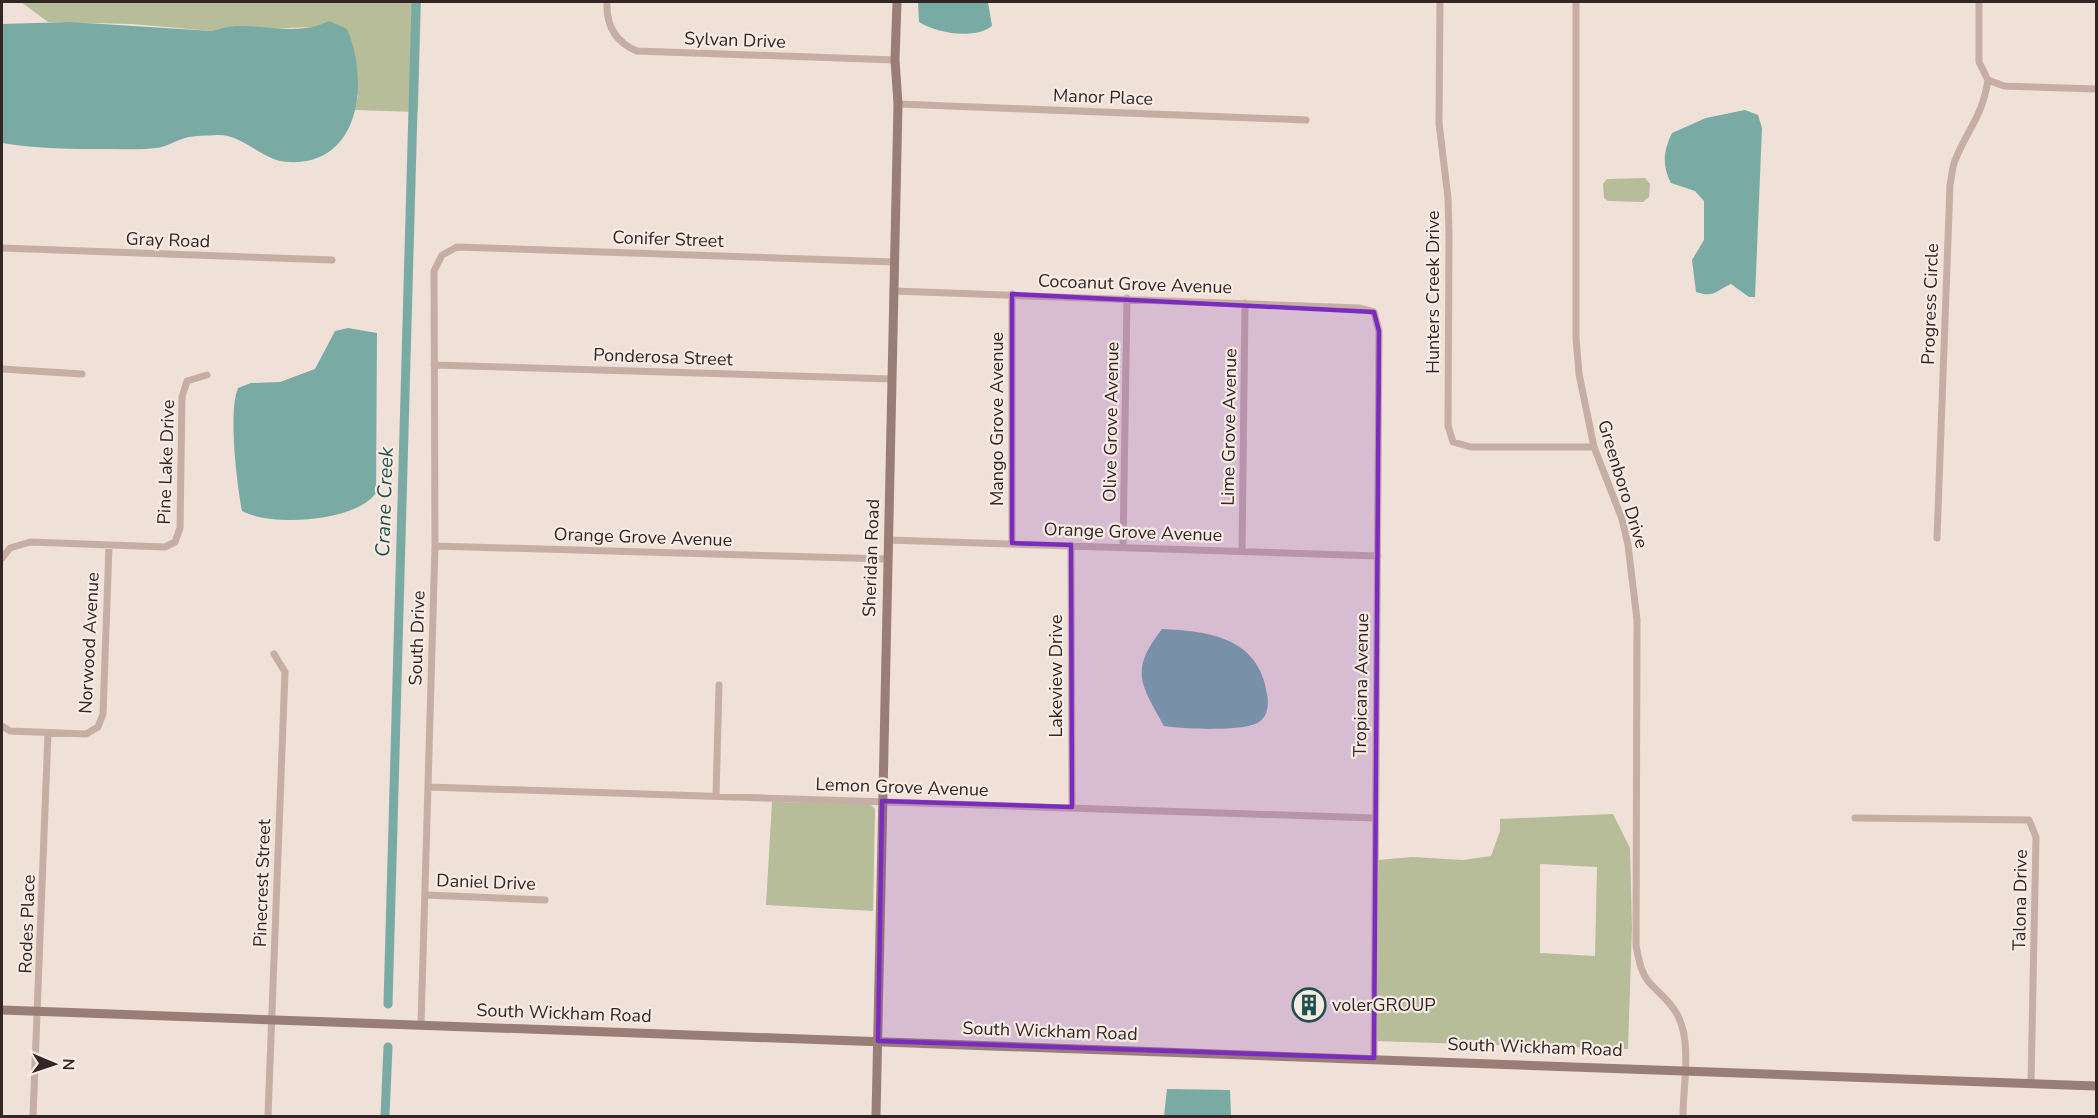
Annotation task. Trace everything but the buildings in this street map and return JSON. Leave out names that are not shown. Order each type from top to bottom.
[{"type":"main road","name":"Sheridan Road","points":[[876,1116],[898,104],[895,60],[897,2]]},
{"type":"main road","name":"South Wickham Road","points":[[2,1010],[1684,1069],[2097,1086]]},
{"type":"street","name":"Sylvan Drive","points":[[607,2],[606,15],[614,35],[626,47],[637,51],[895,60]]},
{"type":"street","name":"Hunters Creek Drive","points":[[1440,2],[1439,123],[1448,198],[1448,426],[1453,442],[1471,447],[1594,447]]},
{"type":"street","name":"Greenboro Drive","points":[[1576,2],[1576,338],[1579,374],[1594,447],[1622,519],[1635,587],[1637,620],[1636,946],[1640,966],[1647,980],[1669,1000],[1679,1017],[1684,1042],[1683,1116]]},
{"type":"street","points":[[1979,2],[1979,62],[1988,80],[2004,86],[2097,89]]},
{"type":"street","name":"Progress Circle","points":[[1937,538],[1950,185],[1955,158],[1976,123],[1985,101],[1988,80]]},
{"type":"street","name":"Manor Place","points":[[898,104],[1306,120]]},
{"type":"street","name":"Conifer Street","points":[[442,255],[457,247],[894,262]]},
{"type":"street","name":"Gray Road","points":[[2,248],[333,260]]},
{"type":"street","name":"South Drive","points":[[422,1025],[435,546],[434,271],[442,255]]},
{"type":"street","name":"Cocoanut Grove Avenue","points":[[894,291],[1245,303],[1359,308],[1374,312]]},
{"type":"street","name":"Mango Grove Avenue","points":[[1012,294],[1012,543]]},
{"type":"street","name":"Olive Grove Avenue","points":[[1123,547],[1127,298]]},
{"type":"street","name":"Lime Grove Avenue","points":[[1242,551],[1245,303]]},
{"type":"street","name":"Tropicana Avenue","points":[[1374,312],[1379,331],[1374,1058]]},
{"type":"street","name":"Ponderosa Street","points":[[434,365],[892,379]]},
{"type":"street","points":[[2,369],[82,374]]},
{"type":"street","name":"Pine Lake Drive","points":[[2,558],[10,548],[30,542],[165,547],[175,542],[180,528],[182,397],[188,381],[207,375]]},
{"type":"street","name":"Orange Grove Avenue","points":[[888,540],[1378,556]]},
{"type":"street","name":"Lakeview Drive","points":[[1071,545],[1072,807]]},
{"type":"street","name":"Norwood Avenue","points":[[2,726],[10,731],[86,734],[98,727],[103,714],[109,546]]},
{"type":"street","name":"Orange Grove Avenue","points":[[435,546],[887,559]]},
{"type":"street","name":"Pinecrest Street","points":[[268,1116],[285,672],[274,654]]},
{"type":"street","points":[[716,796],[720,686]]},
{"type":"street","name":"Rodes Place","points":[[33,1116],[39,1011],[48,733]]},
{"type":"street","name":"Lemon Grove Avenue","points":[[429,787],[1374,818]]},
{"type":"street","name":"Talona Drive","points":[[1855,818],[2029,820],[2036,837],[2031,1083]]},
{"type":"street","name":"Daniel Drive","points":[[426,895],[545,900]]},
{"type":"highlighted area","points":[[1012,294],[1374,312],[1379,331],[1374,1058],[878,1041],[882,801],[1072,807],[1071,545],[1012,543]]},
{"type":"green space","points":[[21,2],[421,2],[418,112],[354,110],[358,96],[316,27],[262,29],[235,26],[212,31],[131,24],[48,22]]},
{"type":"green space","points":[[1645,178],[1650,184],[1649,197],[1643,202],[1608,201],[1604,198],[1603,184],[1607,179]]},
{"type":"green space","points":[[772,802],[870,804],[875,809],[873,911],[766,905]]},
{"type":"green space","points":[[1613,814],[1630,848],[1632,927],[1628,1049],[1374,1041],[1378,860],[1412,857],[1463,860],[1491,856],[1500,831],[1500,819]],"holes":[[[1540,864],[1597,867],[1595,956],[1540,953]]]},
{"type":"water","points":[[918,2],[988,2],[992,26],[976,33],[966,34],[935,29],[919,22]]},
{"type":"water","points":[[329,21],[347,29],[354,49],[358,94],[354,116],[345,135],[332,150],[313,159],[279,161],[236,139],[217,135],[189,137],[156,148],[145,149],[56,148],[2,143],[2,24],[70,22],[212,31],[236,26],[307,28]]},
{"type":"water","points":[[1745,110],[1758,115],[1762,128],[1755,297],[1749,297],[1731,284],[1715,293],[1702,294],[1696,292],[1692,260],[1704,240],[1704,201],[1695,191],[1671,183],[1666,170],[1665,152],[1672,133],[1706,118]]},
{"type":"water","points":[[348,328],[377,333],[376,493],[366,503],[351,510],[312,519],[272,519],[242,511],[234,430],[235,399],[238,388],[251,383],[280,382],[315,369],[335,331]]},
{"type":"water","points":[[1162,629],[1198,632],[1230,641],[1243,649],[1254,660],[1262,675],[1268,702],[1262,719],[1252,725],[1228,728],[1198,729],[1164,726],[1149,699],[1142,678],[1145,656]]},
{"type":"water","points":[[1167,1089],[1230,1090],[1231,1116],[1164,1116]]},
{"type":"waterway","name":"Crane Creek","points":[[388,1004],[416,2]]},
{"type":"waterway","name":"Crane Creek","points":[[385,1116],[388,1047]]},
{"type":"place","name":"volerGROUP","points":[[1309,1005]]}]
